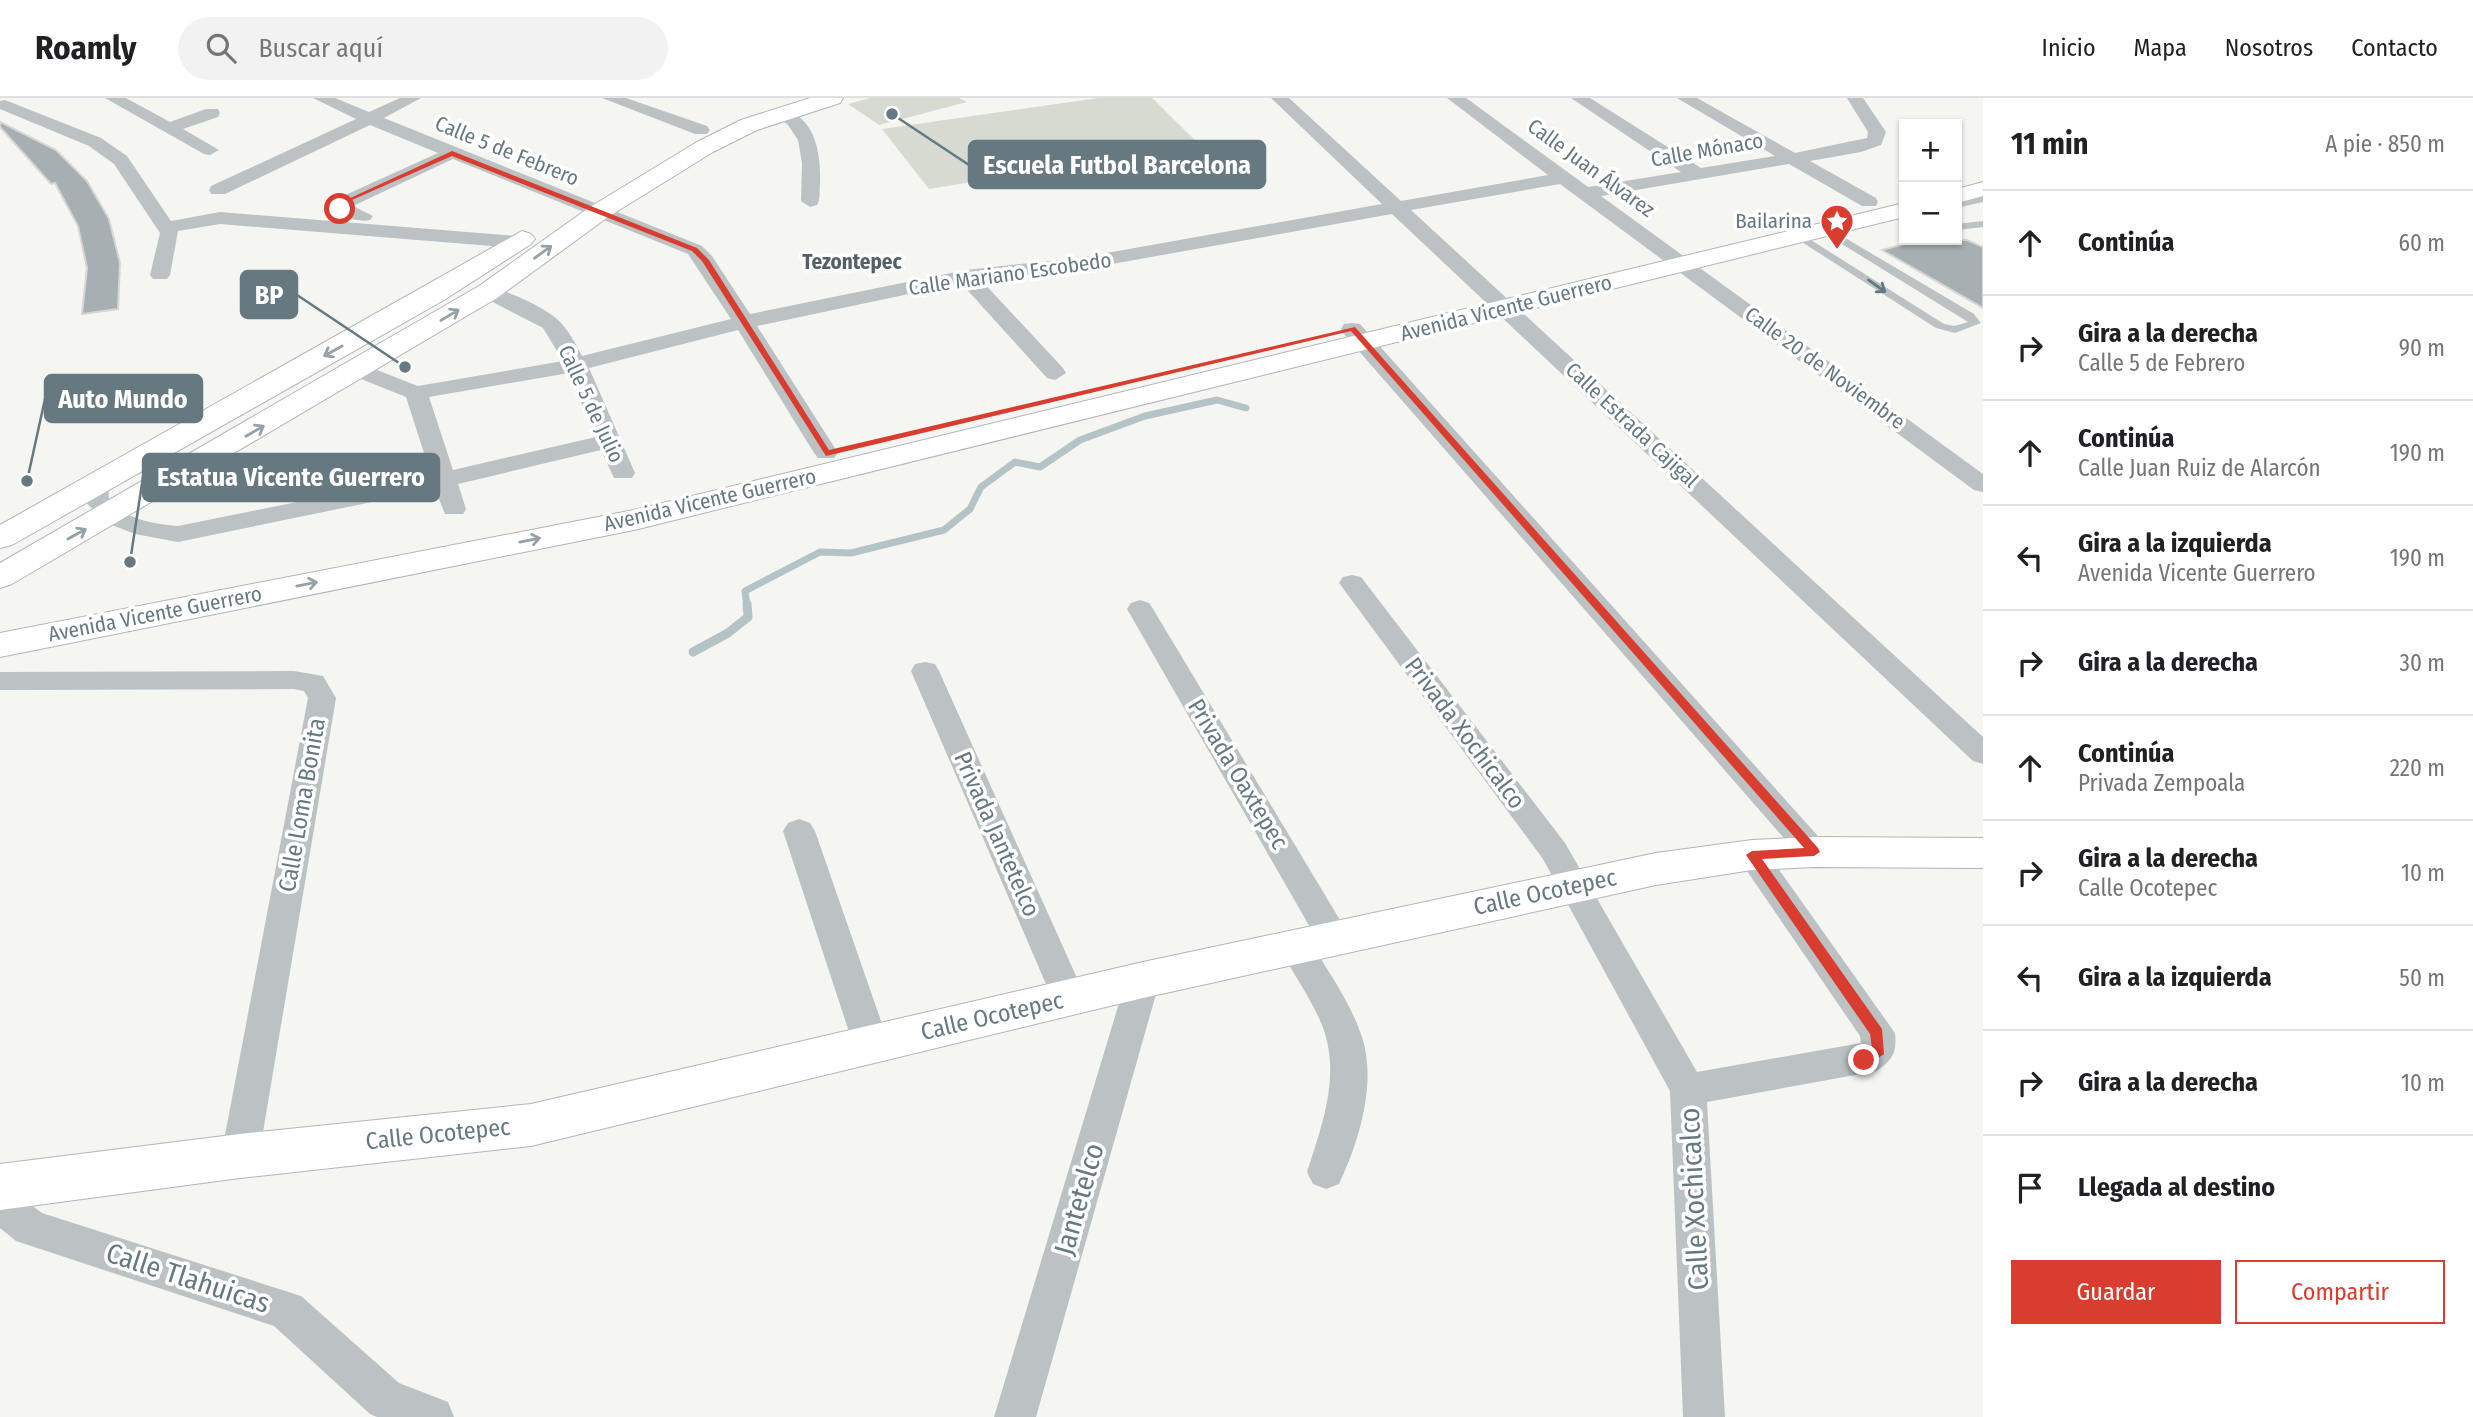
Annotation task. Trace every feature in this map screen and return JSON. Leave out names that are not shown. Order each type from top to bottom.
[{"type":"main road","points":[[0,577],[111,515],[488,292],[588,209],[701,130],[747,109],[832,98]]},
{"type":"main road","points":[[0,538],[435,294],[517,242],[588,209],[781,106]]},
{"type":"main road","points":[[1962,178],[1983,172]]},
{"type":"main road","points":[[1962,195],[1983,189]]},
{"type":"main road","name":"Avenida Vicente Guerrero","points":[[1675,258],[1812,233],[1895,209]]},
{"type":"main road","name":"Avenida Vicente Guerrero","points":[[0,622],[630,498],[1360,335],[1675,258],[1895,209]]},
{"type":"main road","name":"Avenida Vicente Guerrero","points":[[0,645],[634,520],[1360,335]]},
{"type":"main road","points":[[0,552],[17,560],[33,559]]},
{"type":"main road","name":"Calle Ocotepec","points":[[0,1187],[240,1156],[531,1125],[1143,980],[1574,885],[1752,855],[1814,852],[1983,853]]},
{"type":"street","points":[[113,98],[211,150]]},
{"type":"street","name":"Calle 5 de Febrero","points":[[321,98],[588,209],[695,250],[705,260],[826,453]]},
{"type":"street","points":[[218,190],[413,98]]},
{"type":"street","points":[[610,98],[701,130]]},
{"type":"street","name":"Calle Estrada Cajigal","points":[[1279,98],[1983,754]]},
{"type":"street","name":"Calle Juan Álvarez","points":[[1455,98],[1675,258]]},
{"type":"street","points":[[1580,98],[1699,175]]},
{"type":"street","points":[[1685,98],[1793,158],[1895,209]]},
{"type":"street","points":[[1720,98],[1726,111],[1724,120]]},
{"type":"street","name":"Calle Mónaco","points":[[1587,193],[1861,147],[1875,141],[1877,132],[1855,98]]},
{"type":"street","points":[[132,108],[150,101]]},
{"type":"street","points":[[5,105],[95,142],[121,160],[169,230],[160,275]]},
{"type":"street","points":[[781,106],[810,144],[810,201]]},
{"type":"street","points":[[168,128],[212,113]]},
{"type":"street","points":[[363,216],[337,206],[452,153]]},
{"type":"street","name":"Calle Mariano Escobedo","points":[[416,393],[575,365],[744,322],[966,276],[1084,264],[1566,177]]},
{"type":"street","points":[[169,230],[220,218],[517,242]]},
{"type":"street","points":[[169,230],[215,228],[450,248],[486,261]]},
{"type":"street","name":"Calle 20 de Noviembre","points":[[1675,258],[1983,485]]},
{"type":"street","points":[[966,276],[1055,373]]},
{"type":"street","name":"Calle 5 de Julio","points":[[488,292],[539,316],[553,326],[575,365],[623,473]]},
{"type":"street","points":[[1360,335],[1814,852]]},
{"type":"street","points":[[359,370],[416,393],[454,509]]},
{"type":"street","points":[[96,482],[97,500],[111,515],[144,530],[178,534],[446,479],[609,441]]},
{"type":"street","name":"Privada Xochicalco","points":[[1352,583],[1554,851],[1574,885]]},
{"type":"street","name":"Privada Oaxtepec","points":[[1140,609],[1315,943],[1345,1038],[1350,1063],[1347,1098],[1326,1172]]},
{"type":"street","name":"Privada Jantetelco","points":[[925,671],[1069,998]]},
{"type":"street","name":"Calle Loma Bonita","points":[[0,681],[294,680],[313,683],[322,698],[240,1156]]},
{"type":"street","points":[[799,831],[871,1044]]},
{"type":"street","points":[[1688,1089],[1864,1060],[1879,1050],[1877,1033],[1752,855]]},
{"type":"street","name":"Calle Xochicalco","points":[[1574,885],[1688,1089],[1704,1417]]},
{"type":"street","name":"Jantetelco","points":[[1015,1417],[1143,980]]},
{"type":"street","name":"Calle Tlahuicas","points":[[0,1205],[30,1228],[287,1310],[385,1399],[433,1417]]},
{"type":"lane","points":[[1962,204],[1983,199]]},
{"type":"lane","points":[[1962,226],[1983,224]]},
{"type":"lane","points":[[1812,233],[1876,260],[1970,316],[1975,323],[1955,330],[1940,326],[1848,267],[1812,233]]},
{"type":"lane","points":[[1848,267],[1876,260]]},
{"type":"shaded area","points":[[870,98],[959,98],[967,102],[879,125],[848,104]]},
{"type":"shaded area","points":[[1099,98],[1152,98],[1199,144],[929,189],[882,129]]},
{"type":"building","points":[[0,122],[56,150],[87,181],[109,219],[120,263],[118,309],[82,314],[87,268],[78,226],[55,183],[51,184],[0,127]]},
{"type":"building","points":[[1962,240],[1983,247],[1983,308],[1882,250],[1900,245],[1962,245]]},
{"type":"waterway","points":[[747,606],[745,591],[820,552],[851,553],[944,530],[970,509],[981,487],[1015,462],[1040,467],[1080,440],[1145,416],[1217,400],[1246,408]]},
{"type":"waterway","points":[[693,652],[728,633],[748,617],[747,604]]},
{"type":"place","name":"Escuela Futbol Barcelona","points":[[892,114]]},
{"type":"place","name":"Bailarina","points":[[1837,251]]},
{"type":"place","name":"BP","points":[[405,367]]},
{"type":"place","name":"Auto Mundo","points":[[27,481]]},
{"type":"place","name":"Estatua Vicente Guerrero","points":[[130,562]]},
{"type":"district","name":"Tezontepec","points":[[852,262]]},
{"type":"route","points":[[340,209],[337,206],[342,202],[452,153],[695,250],[705,260],[826,453],[1352,328],[1814,852],[1752,855],[1877,1033],[1879,1050],[1864,1060]]}]
